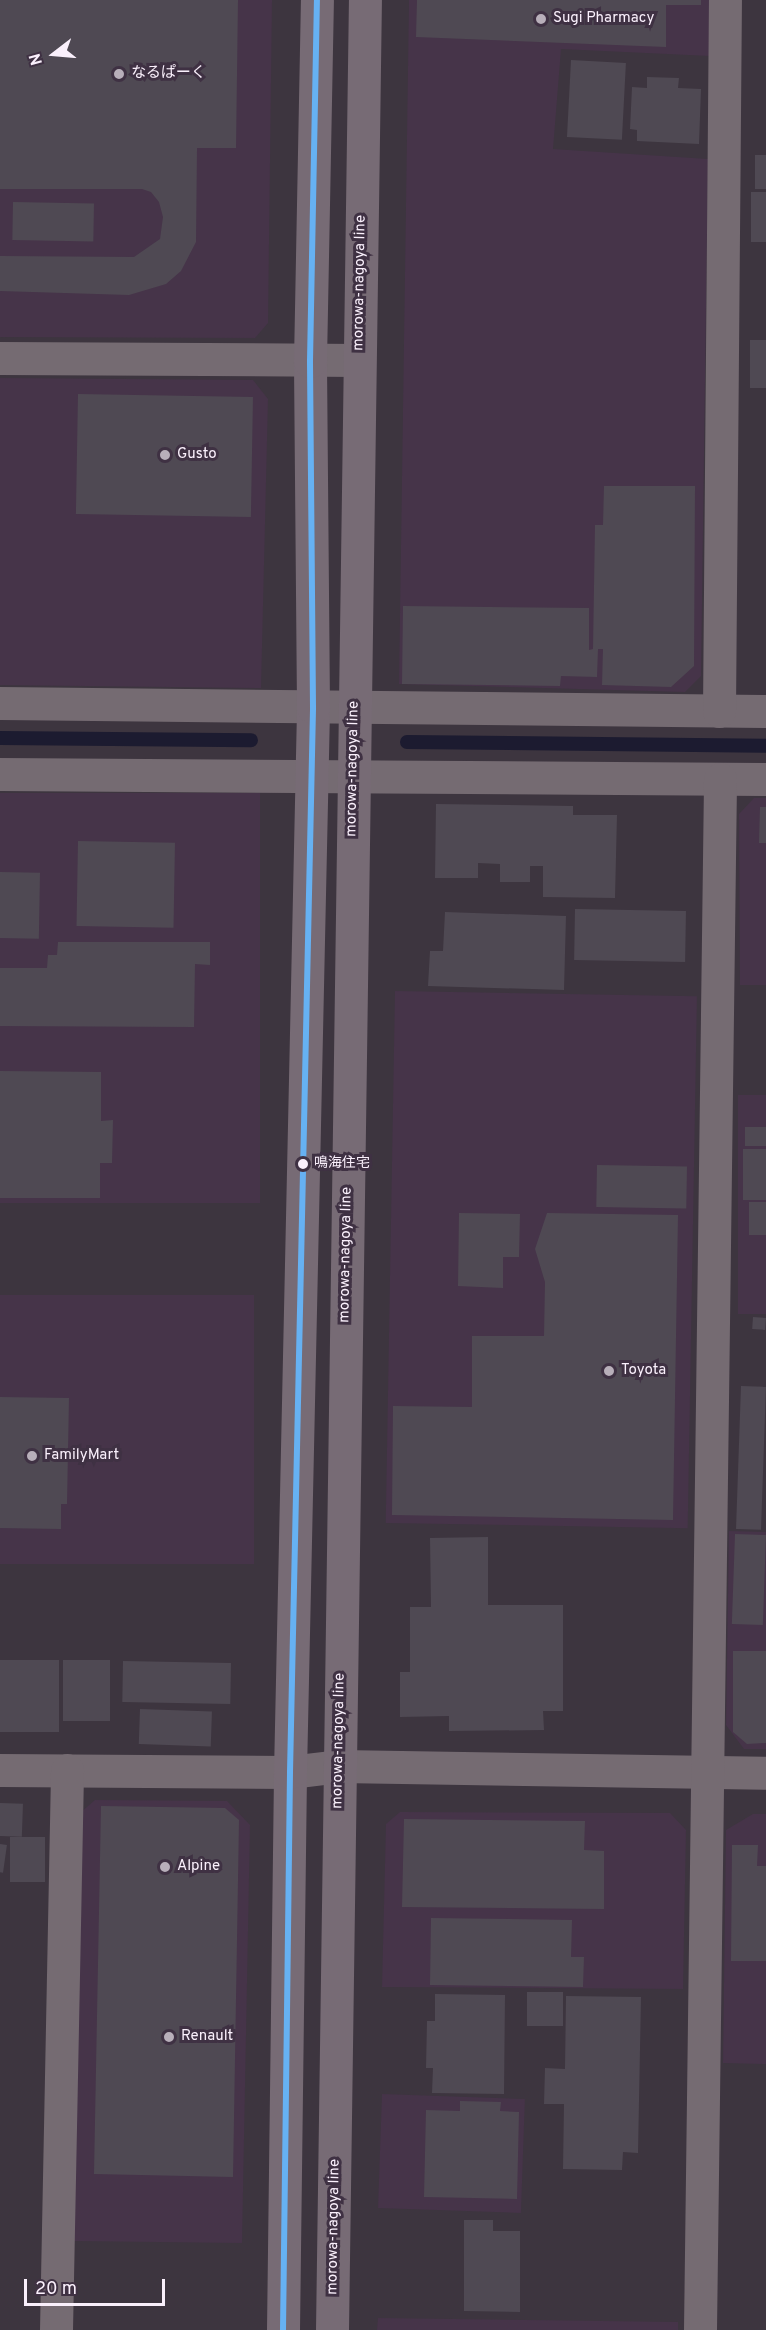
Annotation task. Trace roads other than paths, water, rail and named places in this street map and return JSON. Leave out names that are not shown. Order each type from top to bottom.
[{"type":"main road","points":[[282,2330],[290,1772],[313,707],[310,361],[317,0]]},
{"type":"main road","name":"morowa-nagoya line","points":[[332,2330],[365,0]]},
{"type":"street","points":[[719,711],[725,0]]},
{"type":"street","points":[[0,358],[359,360]]},
{"type":"street","points":[[0,703],[766,711]]},
{"type":"street","points":[[0,774],[766,779]]},
{"type":"street","points":[[700,2330],[720,779]]},
{"type":"street","points":[[0,1770],[290,1772],[339,1766],[766,1773]]},
{"type":"street","points":[[56,2330],[67,1770]]},
{"type":"waterway","points":[[0,738],[251,740]]},
{"type":"waterway","points":[[407,742],[766,746]]},
{"type":"place","name":"Sugi Pharmacy","points":[[541,19]]},
{"type":"place","name":"なるぱーく","points":[[119,74]]},
{"type":"place","name":"Gusto","points":[[165,455]]},
{"type":"place","name":"鳴海住宅","points":[[303,1164]]},
{"type":"place","name":"Toyota","points":[[609,1371]]},
{"type":"place","name":"FamilyMart","points":[[32,1456]]},
{"type":"place","name":"Alpine","points":[[165,1867]]},
{"type":"place","name":"Renault","points":[[169,2037]]}]
